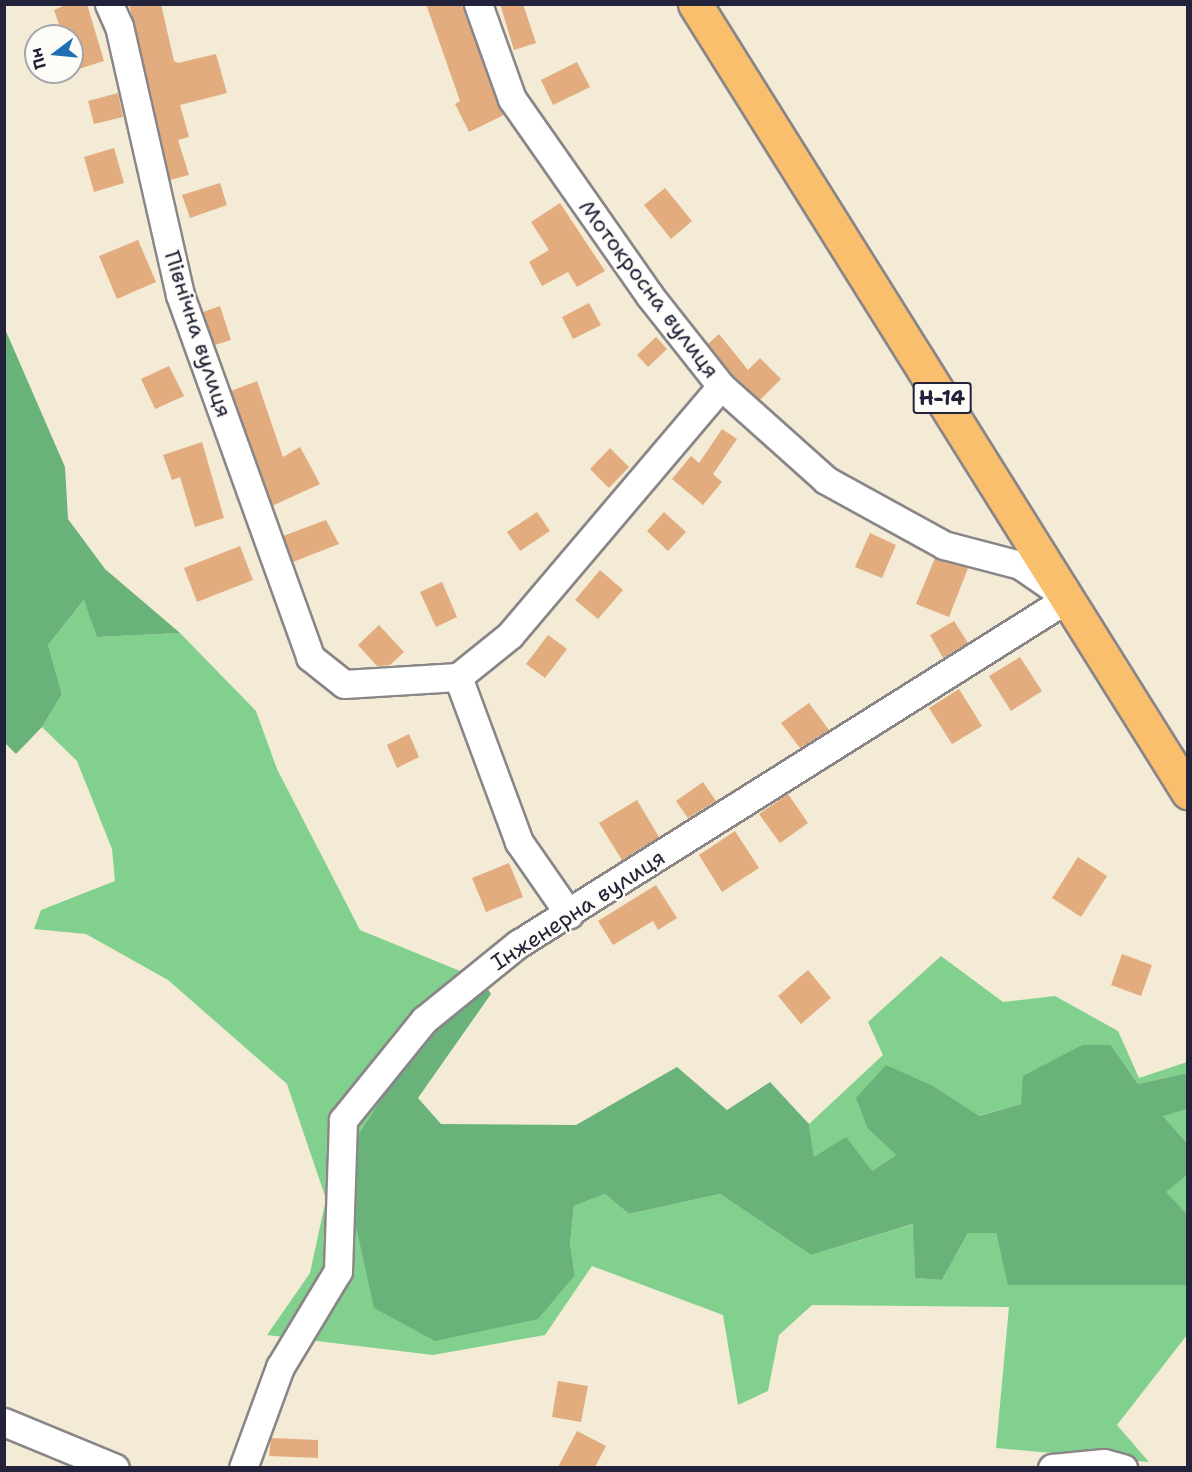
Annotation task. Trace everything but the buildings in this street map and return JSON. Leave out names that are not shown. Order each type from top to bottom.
[{"type":"main road","name":"Н-14","points":[[695,4],[1188,792]]},
{"type":"street","name":"Північна вулиця","points":[[109,4],[119,26],[180,294],[310,657],[344,684],[458,677]]},
{"type":"street","name":"Мотокросна вулиця","points":[[458,677],[510,635],[721,386],[650,296],[512,99],[478,4]]},
{"type":"street","points":[[721,386],[826,480],[944,545],[1020,566],[1068,598]]},
{"type":"street","name":"Інженерна вулиця","points":[[243,1467],[280,1367],[338,1271],[343,1120],[424,1020],[518,944],[1068,598]]},
{"type":"street","points":[[458,677],[519,842],[569,914]]},
{"type":"street","points":[[4,1422],[114,1467]]},
{"type":"street","points":[[1052,1467],[1104,1463],[1123,1467]]},
{"type":"green space","points":[[5,329],[65,467],[68,519],[105,569],[180,633],[97,637],[84,600],[48,645],[62,694],[42,727],[16,754],[4,742]]},
{"type":"green space","points":[[85,599],[97,637],[180,633],[256,711],[277,769],[360,930],[482,980],[357,1137],[575,1275],[570,1244],[574,1206],[605,1194],[629,1214],[720,1194],[811,1255],[914,1224],[915,1278],[942,1280],[968,1233],[996,1233],[1009,1285],[1187,1285],[1187,1335],[1117,1425],[1149,1462],[996,1448],[1009,1307],[812,1305],[779,1335],[768,1391],[738,1405],[723,1315],[592,1266],[545,1335],[433,1355],[267,1335],[310,1273],[326,1199],[287,1084],[168,980],[86,934],[34,929],[41,910],[115,881],[112,849],[77,761],[42,727],[62,694],[48,645]]},
{"type":"green space","points":[[941,956],[1003,1002],[1055,996],[1118,1031],[1139,1078],[1187,1062],[1187,1073],[1138,1084],[1111,1045],[1082,1045],[1056,1060],[1021,1104],[978,1116],[935,1087],[868,1129],[896,1155],[872,1171],[814,1158],[809,1124],[883,1055],[868,1022]]},
{"type":"green space","points":[[482,980],[491,994],[418,1098],[441,1124],[576,1125],[677,1067],[727,1110],[770,1082],[809,1124],[814,1157],[846,1137],[872,1171],[896,1155],[868,1129],[856,1098],[886,1065],[935,1087],[979,1116],[1021,1104],[1023,1076],[1082,1045],[1111,1045],[1138,1084],[1187,1073],[1187,1109],[1163,1116],[1187,1143],[1187,1175],[1166,1192],[1187,1214],[1187,1285],[1008,1285],[996,1233],[968,1233],[942,1280],[915,1278],[913,1224],[811,1255],[720,1194],[629,1214],[605,1194],[574,1206],[570,1244],[575,1275],[538,1319],[435,1341],[374,1308],[356,1226],[357,1137],[416,1046]]},
{"type":"green space","points":[[1187,1109],[1187,1143],[1162,1115]]},
{"type":"green space","points":[[1187,1175],[1187,1214],[1165,1192]]}]
